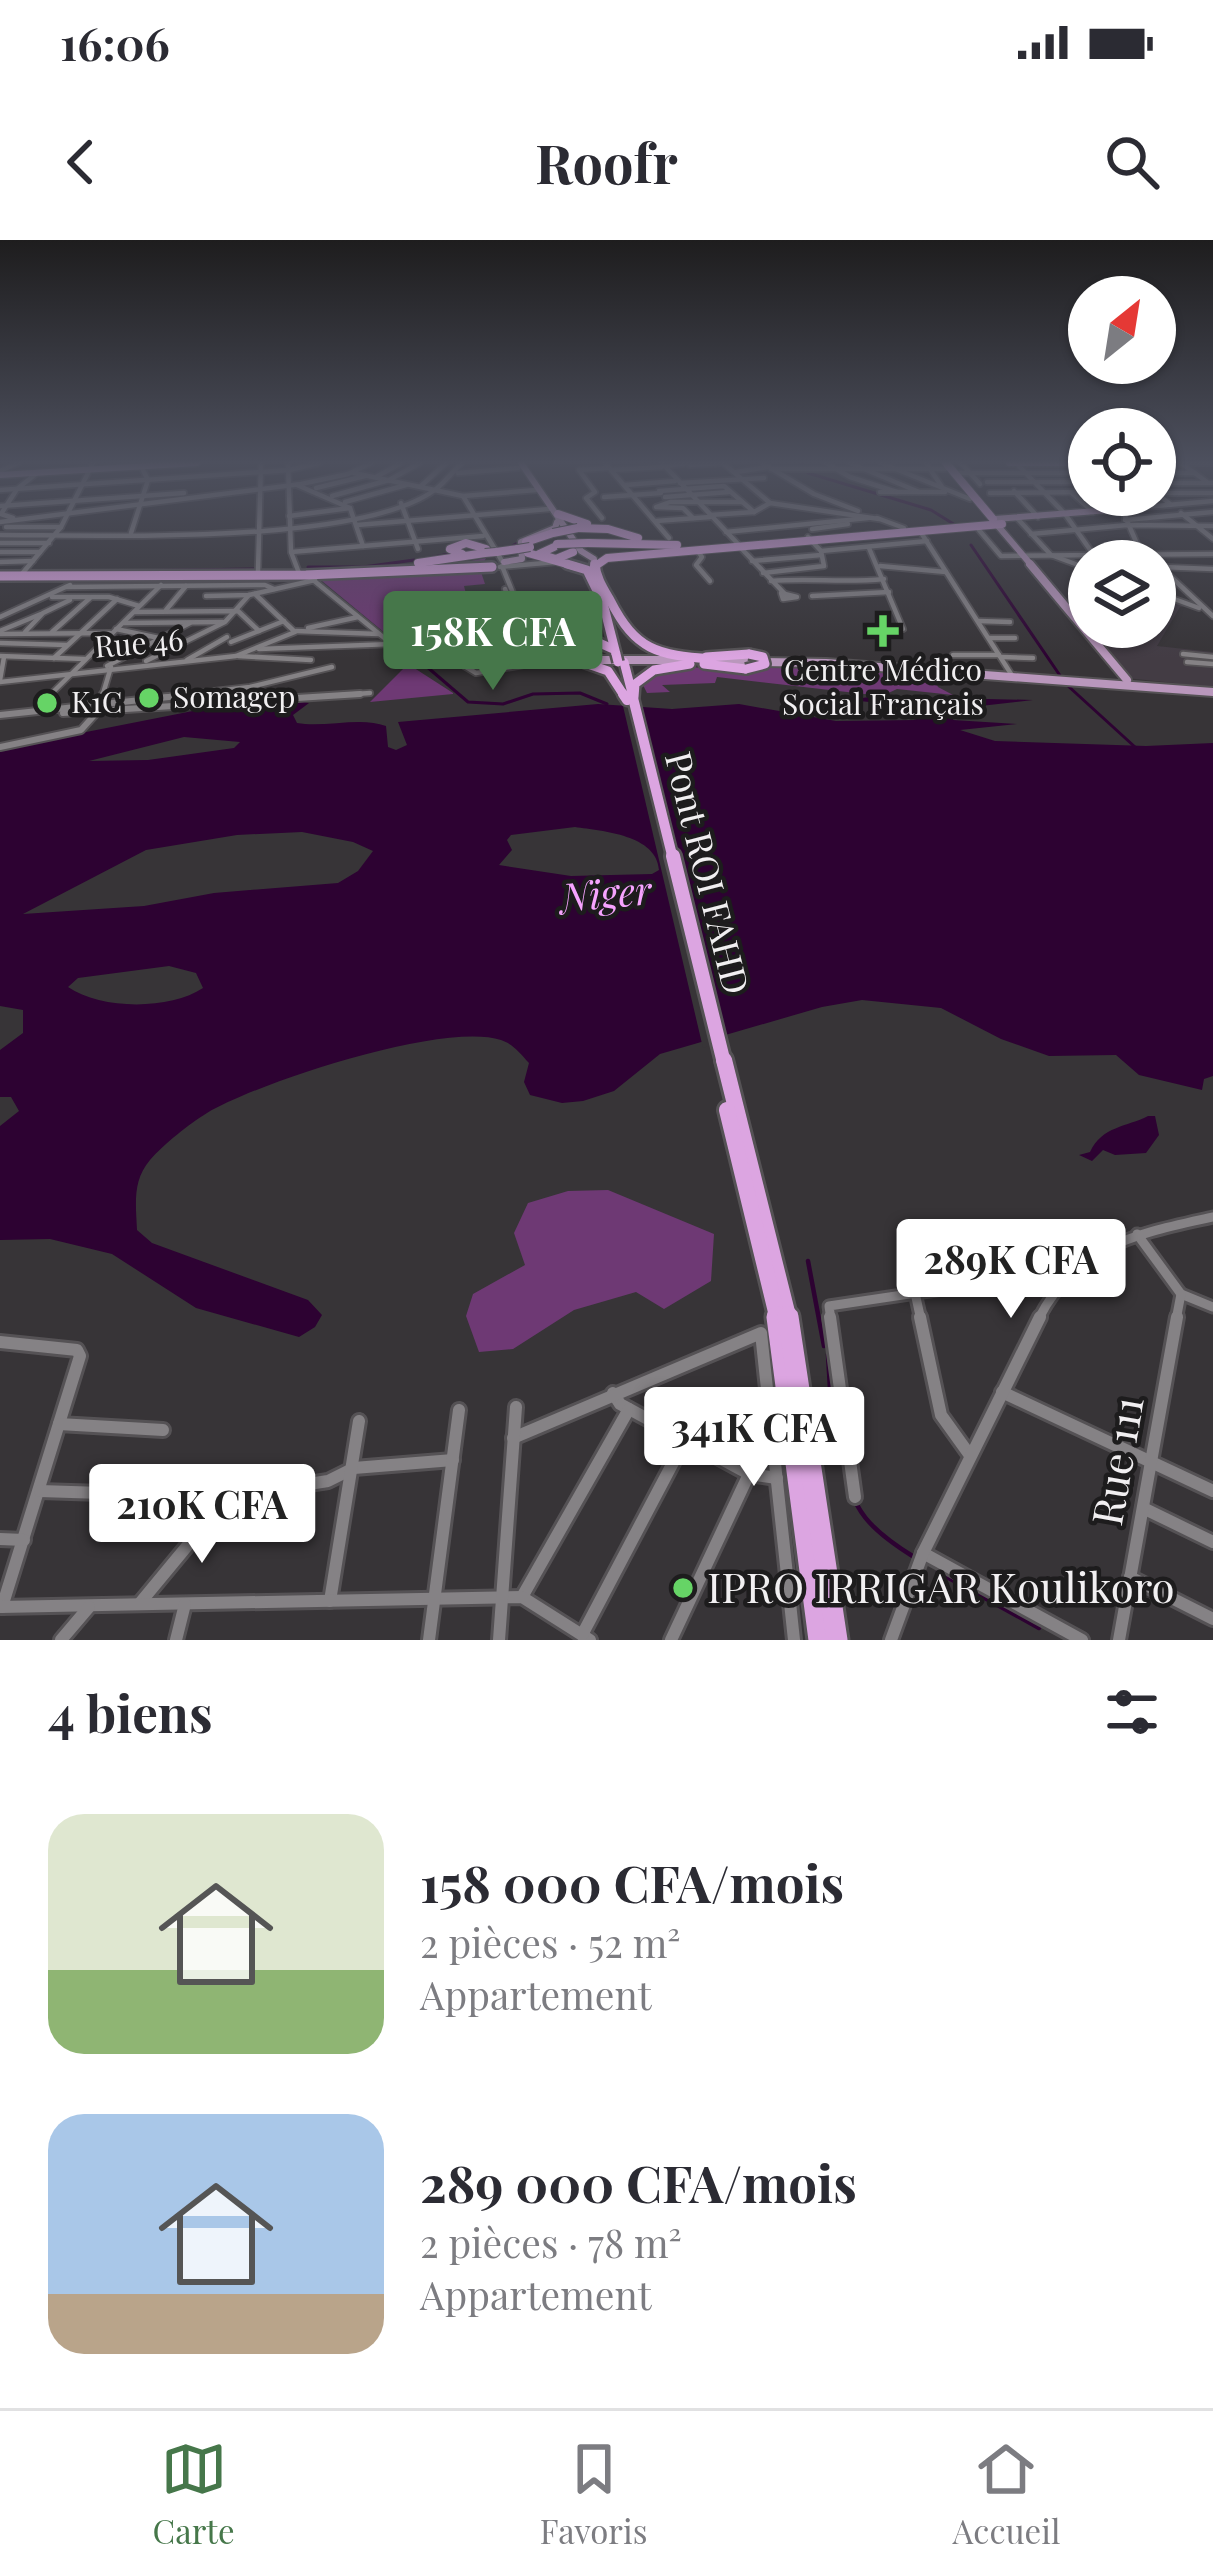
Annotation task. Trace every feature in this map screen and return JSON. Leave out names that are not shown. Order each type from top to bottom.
[{"type":"highway","points":[[576,528],[532,538],[525,545],[533,557],[589,569],[648,656],[712,659]]},
{"type":"highway","points":[[581,528],[692,547]]},
{"type":"highway","points":[[605,528],[623,533]]},
{"type":"highway","points":[[589,569],[607,558],[901,528]]},
{"type":"highway","points":[[863,533],[931,528]]},
{"type":"highway","points":[[574,540],[586,531],[610,536],[590,543]]},
{"type":"highway","points":[[384,569],[493,560],[525,549],[668,541]]},
{"type":"highway","points":[[590,543],[738,545]]},
{"type":"highway","points":[[556,546],[539,554],[556,559],[573,552]]},
{"type":"highway","points":[[22,574],[304,572],[493,560]]},
{"type":"highway","points":[[255,572],[493,560]]},
{"type":"highway","points":[[0,575],[173,573]]},
{"type":"highway","points":[[602,593],[780,1330],[819,1640]]},
{"type":"highway","points":[[602,593],[597,615],[556,640],[547,657],[608,671],[630,703]]},
{"type":"highway","points":[[595,660],[569,656],[562,646],[572,640],[593,639],[619,657]]},
{"type":"highway","points":[[635,643],[686,656],[749,654],[763,657],[765,664],[746,669],[693,662]]},
{"type":"highway","points":[[630,703],[642,676],[662,667],[726,661]]},
{"type":"highway","points":[[717,1056],[790,1325],[837,1640]]},
{"type":"main road","points":[[493,560],[522,559],[520,542],[553,528]]},
{"type":"main road","points":[[561,528],[573,562],[589,569],[594,559],[565,528]]},
{"type":"main road","points":[[994,528],[1123,682]]},
{"type":"main road","points":[[547,657],[824,661],[1213,691]]},
{"type":"main road","points":[[726,661],[1012,675]]},
{"type":"street","points":[[11,528],[56,534],[293,528]]},
{"type":"street","points":[[22,574],[60,528]]},
{"type":"street","points":[[131,533],[133,528]]},
{"type":"street","points":[[242,585],[255,572],[259,528]]},
{"type":"street","points":[[359,528],[363,546]]},
{"type":"street","points":[[410,528],[418,549]]},
{"type":"street","points":[[452,634],[461,665],[467,670],[507,670],[547,657],[524,627],[479,528]]},
{"type":"street","points":[[659,528],[668,541]]},
{"type":"street","points":[[722,528],[784,592]]},
{"type":"street","points":[[726,532],[764,528]]},
{"type":"street","points":[[990,528],[996,554],[1068,555]]},
{"type":"street","points":[[1025,528],[1051,556],[1068,562]]},
{"type":"street","points":[[1031,534],[1093,528]]},
{"type":"street","points":[[290,529],[291,552],[304,572],[391,643]]},
{"type":"street","points":[[919,530],[1012,675]]},
{"type":"street","points":[[1076,530],[1084,540]]},
{"type":"street","points":[[863,533],[880,545]]},
{"type":"street","points":[[483,537],[493,560]]},
{"type":"street","points":[[291,552],[483,537]]},
{"type":"street","points":[[764,573],[824,566],[809,538]]},
{"type":"street","points":[[752,561],[927,541]]},
{"type":"street","points":[[0,543],[49,542]]},
{"type":"street","points":[[692,547],[702,557],[696,565],[710,581]]},
{"type":"street","points":[[870,547],[903,629]]},
{"type":"street","points":[[0,552],[41,552]]},
{"type":"street","points":[[1176,553],[1213,554]]},
{"type":"street","points":[[493,560],[560,562]]},
{"type":"street","points":[[0,562],[33,561]]},
{"type":"street","points":[[878,566],[946,572]]},
{"type":"street","points":[[1176,566],[1213,569]]},
{"type":"street","points":[[805,569],[814,578]]},
{"type":"street","points":[[206,596],[274,589],[304,572]]},
{"type":"street","points":[[39,706],[173,573]]},
{"type":"street","points":[[0,617],[93,574]]},
{"type":"street","points":[[771,581],[834,576],[845,583],[884,579]]},
{"type":"street","points":[[1176,583],[1204,610]]},
{"type":"street","points":[[192,611],[214,585]]},
{"type":"street","points":[[66,587],[242,585],[274,589]]},
{"type":"street","points":[[54,658],[123,586]]},
{"type":"street","points":[[127,602],[143,586]]},
{"type":"street","points":[[165,611],[186,586]]},
{"type":"street","points":[[812,596],[889,592]]},
{"type":"street","points":[[139,664],[224,622],[252,594]]},
{"type":"street","points":[[252,594],[295,631],[380,634]]},
{"type":"street","points":[[215,611],[227,595]]},
{"type":"street","points":[[44,597],[114,598],[136,609],[235,611],[259,631]]},
{"type":"street","points":[[0,632],[76,597]]},
{"type":"street","points":[[51,633],[92,597]]},
{"type":"street","points":[[1176,600],[1213,614]]},
{"type":"street","points":[[24,634],[43,614]]},
{"type":"street","points":[[239,655],[295,631],[359,616]]},
{"type":"street","points":[[183,661],[284,621]]},
{"type":"street","points":[[978,621],[1010,622]]},
{"type":"street","points":[[102,698],[107,668],[191,622]]},
{"type":"street","points":[[0,632],[80,633],[224,622]]},
{"type":"street","name":"Rue 46","points":[[0,681],[239,655],[220,628],[224,622]]},
{"type":"street","points":[[252,649],[391,643],[524,627]]},
{"type":"street","points":[[117,628],[161,638]]},
{"type":"street","points":[[988,638],[1015,638]]},
{"type":"street","points":[[104,641],[140,649]]},
{"type":"street","points":[[0,643],[68,645]]},
{"type":"street","points":[[1183,654],[1213,661]]},
{"type":"street","points":[[239,655],[311,660]]},
{"type":"street","points":[[953,655],[1034,658]]},
{"type":"street","points":[[0,681],[2,657],[86,659]]},
{"type":"street","points":[[1187,662],[1213,661]]},
{"type":"street","points":[[0,715],[39,706],[255,689],[332,667],[330,675]]},
{"type":"street","points":[[217,701],[220,692]]},
{"type":"street","points":[[62,713],[370,693]]},
{"type":"street","points":[[0,747],[81,730],[99,710]]},
{"type":"street","points":[[891,1640],[923,1553],[1054,1288],[1098,1251],[1137,1234],[1213,1217]]},
{"type":"street","points":[[1137,1234],[1181,1294],[1213,1307]]},
{"type":"street","points":[[855,1497],[829,1306],[1004,1280]]},
{"type":"street","points":[[915,1293],[941,1415],[970,1455]]},
{"type":"street","name":"Rue 111","points":[[1119,1640],[1181,1294]]},
{"type":"street","points":[[513,1438],[761,1333],[794,1640]]},
{"type":"street","points":[[0,1342],[79,1352],[1,1607],[522,1598],[586,1637],[685,1440]]},
{"type":"street","points":[[1002,1392],[1213,1491]]},
{"type":"street","points":[[613,1393],[629,1409],[749,1474],[777,1478]]},
{"type":"street","points":[[499,1640],[516,1407]]},
{"type":"street","points":[[522,1598],[629,1409]]},
{"type":"street","points":[[429,1640],[459,1410]]},
{"type":"street","points":[[330,1601],[358,1421]]},
{"type":"street","points":[[59,1424],[163,1430]]},
{"type":"street","points":[[40,1491],[226,1497],[328,1480],[354,1468],[452,1460]]},
{"type":"street","points":[[671,1640],[749,1474]]},
{"type":"street","points":[[140,1604],[226,1497]]},
{"type":"street","points":[[1143,1508],[1213,1542]]},
{"type":"street","points":[[0,1539],[24,1540]]},
{"type":"street","points":[[923,1553],[1082,1640]]},
{"type":"street","points":[[1130,1577],[1213,1619]]},
{"type":"street","points":[[176,1640],[184,1604]]},
{"type":"street","points":[[61,1640],[90,1605]]},
{"type":"shaded area","points":[[486,558],[480,569],[485,584],[464,586],[466,594],[502,592],[517,627],[420,630],[391,638],[316,576],[445,566]]},
{"type":"shaded area","points":[[1106,650],[1213,652],[1213,687],[1126,678]]},
{"type":"shaded area","points":[[408,664],[453,693],[453,694],[370,702]]},
{"type":"shaded area","points":[[767,665],[932,674],[938,687],[953,695],[897,689],[882,696],[717,677],[715,683],[662,685],[670,692],[647,693],[643,685],[670,668],[738,672]]},
{"type":"shaded area","points":[[608,1190],[714,1234],[711,1281],[664,1309],[636,1292],[574,1310],[513,1349],[479,1352],[466,1316],[473,1294],[525,1265],[514,1233],[528,1203],[568,1191]]},
{"type":"water","name":"Niger","points":[[850,700],[1033,700],[954,709],[953,720],[1017,724],[960,730],[995,741],[1146,746],[1213,743],[1213,1076],[1204,1079],[1202,1090],[1139,1075],[1116,1055],[1049,1056],[1001,1039],[941,1008],[862,1000],[660,1054],[614,1091],[562,1103],[530,1095],[524,1082],[529,1063],[505,1042],[474,1036],[438,1039],[308,1071],[232,1100],[177,1135],[140,1176],[137,1230],[152,1243],[308,1300],[322,1315],[315,1327],[299,1337],[196,1308],[112,1254],[50,1239],[0,1240],[0,1126],[19,1111],[11,1097],[0,1097],[0,1050],[23,1033],[23,1010],[0,1006],[0,749],[208,708],[300,701],[309,703],[293,715],[297,723],[376,723],[386,726],[388,747],[396,750],[407,745],[398,722],[598,704],[672,709],[739,704],[836,721],[917,720],[894,713],[947,710]],"holes":[[[184,737],[240,742],[234,748],[148,760],[89,761]],[[575,827],[613,833],[649,849],[659,870],[571,876],[499,865],[512,850],[507,840],[511,835]],[[302,832],[373,851],[358,871],[338,883],[214,893],[144,906],[23,914],[146,850],[237,835]],[[169,966],[196,973],[203,988],[173,1000],[117,1003],[68,987],[78,978]]]},
{"type":"water","points":[[1155,1116],[1159,1135],[1146,1153],[1115,1155],[1103,1150],[1092,1161],[1079,1155],[1090,1152],[1108,1132]]},
{"type":"pier","points":[[638,705],[725,1041],[703,1048],[623,706]]},
{"type":"waterway","points":[[512,546],[534,534]]},
{"type":"waterway","points":[[971,545],[1061,677]]},
{"type":"waterway","points":[[429,558],[449,554]]},
{"type":"waterway","points":[[308,567],[363,567],[414,560]]},
{"type":"waterway","points":[[114,571],[255,569]]},
{"type":"waterway","points":[[398,642],[468,702],[503,704],[533,694],[580,693],[607,704]]},
{"type":"waterway","points":[[1067,685],[1135,747]]},
{"type":"waterway","points":[[808,1261],[824,1346]]},
{"type":"waterway","points":[[828,1354],[831,1406],[841,1438]]},
{"type":"waterway","points":[[844,1459],[857,1506],[886,1538],[914,1557]]},
{"type":"waterway","points":[[938,1572],[1039,1628]]},
{"type":"place","name":"Centre Médico Social Français","points":[[883,631]]},
{"type":"place","name":"Somagep","points":[[149,698]]},
{"type":"place","name":"K1C","points":[[47,703]]},
{"type":"place","name":"IPRO IRRIGAR Koulikoro","points":[[683,1588]]}]
